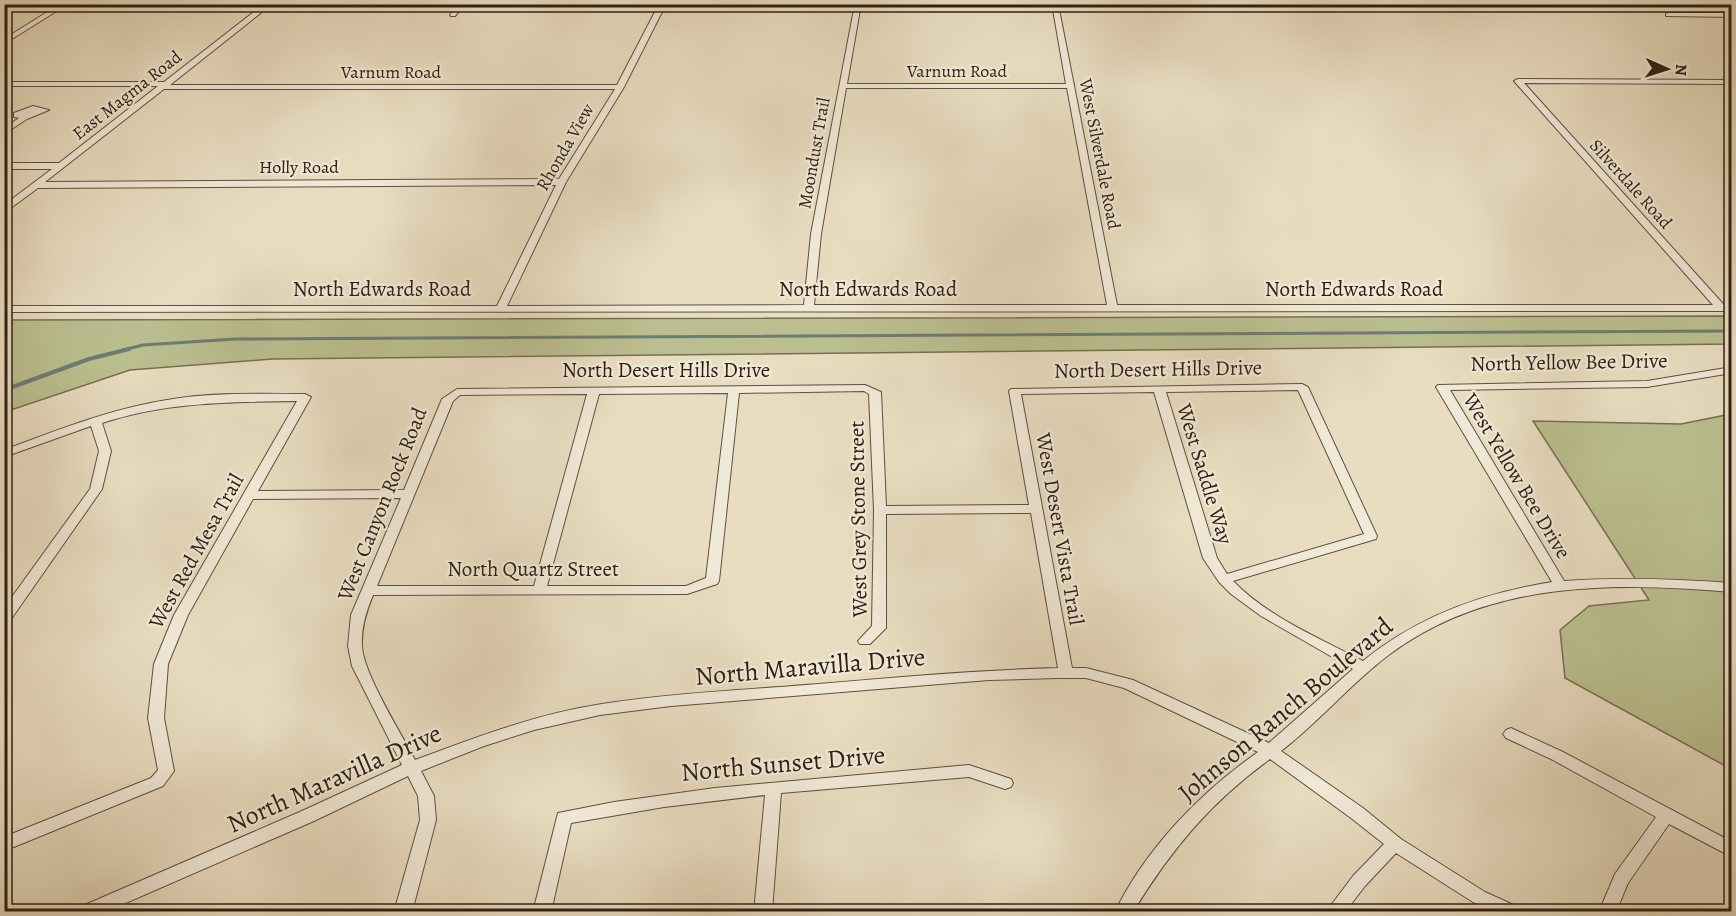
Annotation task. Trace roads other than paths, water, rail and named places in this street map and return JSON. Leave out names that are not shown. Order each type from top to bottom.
[{"type":"street","points":[[4,42],[65,4]]},
{"type":"street","name":"East Magma Road","points":[[4,210],[163,85],[240,29],[269,4]]},
{"type":"street","points":[[453,15],[462,4]]},
{"type":"street","name":"Rhonda View","points":[[500,309],[562,182],[620,87],[663,4]]},
{"type":"street","name":"Moondust Trail","points":[[809,308],[816,234],[858,4]]},
{"type":"street","name":"West Silverdale Road","points":[[1055,4],[1113,309]]},
{"type":"street","points":[[1668,15],[1731,15]]},
{"type":"street","name":"Silverdale Road","points":[[1726,308],[1518,81],[1731,82]]},
{"type":"street","name":"Varnum Road","points":[[4,84],[620,87]]},
{"type":"street","name":"Varnum Road","points":[[843,86],[1070,86]]},
{"type":"street","points":[[4,132],[24,118]]},
{"type":"street","points":[[4,166],[60,166]]},
{"type":"street","points":[[4,174],[49,175]]},
{"type":"street","name":"Holly Road","points":[[36,184],[562,182]]},
{"type":"street","name":"North Edwards Road","points":[[4,309],[1726,308]]},
{"type":"street","name":"North Yellow Bee Drive","points":[[1442,387],[1647,384],[1731,370]]},
{"type":"street","name":"North Desert Hills Drive","points":[[1015,391],[1302,387],[1371,536],[1224,579]]},
{"type":"street","name":"West Yellow Bee Drive","points":[[1442,387],[1560,585]]},
{"type":"street","name":"North Desert Hills Drive","points":[[457,392],[865,388],[875,392]]},
{"type":"street","name":"West Saddle Way","points":[[1159,389],[1210,558],[1224,579],[1236,592],[1260,608],[1364,668]]},
{"type":"street","points":[[539,591],[594,390]]},
{"type":"street","name":"North Quartz Street","points":[[368,591],[699,588],[712,581],[734,390]]},
{"type":"street","name":"West Desert Vista Trail","points":[[1015,391],[1066,673]]},
{"type":"street","name":"West Canyon Rock Road","points":[[403,912],[428,820],[426,796],[359,666],[355,646],[358,615],[448,399],[457,392]]},
{"type":"street","name":"West Grey Stone Street","points":[[865,641],[879,628],[880,510],[875,392]]},
{"type":"street","name":"West Red Mesa Trail","points":[[4,844],[157,782],[166,771],[156,718],[161,664],[181,615],[305,397],[177,402],[95,420]]},
{"type":"street","points":[[4,454],[95,420],[105,451],[96,489],[11,601],[4,619]]},
{"type":"street","points":[[250,495],[407,494]]},
{"type":"street","points":[[880,510],[1036,509]]},
{"type":"street","name":"Johnson Ranch Boulevard","points":[[1123,912],[1165,849],[1191,817],[1227,783],[1287,738],[1364,668],[1399,640],[1466,607],[1517,591],[1560,585],[1650,582],[1731,588]]},
{"type":"street","name":"North Maravilla Drive","points":[[86,912],[308,816],[411,768],[479,742],[533,725],[635,705],[989,675],[1066,673],[1103,676],[1128,684],[1269,750],[1358,813],[1395,844],[1479,897],[1512,912]]},
{"type":"street","points":[[1512,734],[1558,756],[1731,850]]},
{"type":"street","name":"North Sunset Drive","points":[[542,912],[564,818],[625,805],[969,771],[1005,783]]},
{"type":"street","points":[[763,912],[773,790]]},
{"type":"street","points":[[1607,912],[1621,879],[1666,815]]},
{"type":"street","points":[[1334,912],[1359,881],[1395,844]]},
{"type":"waterway","points":[[123,350],[143,345],[236,339],[1732,331]]},
{"type":"waterway","points":[[4,390],[89,359],[129,349]]}]
